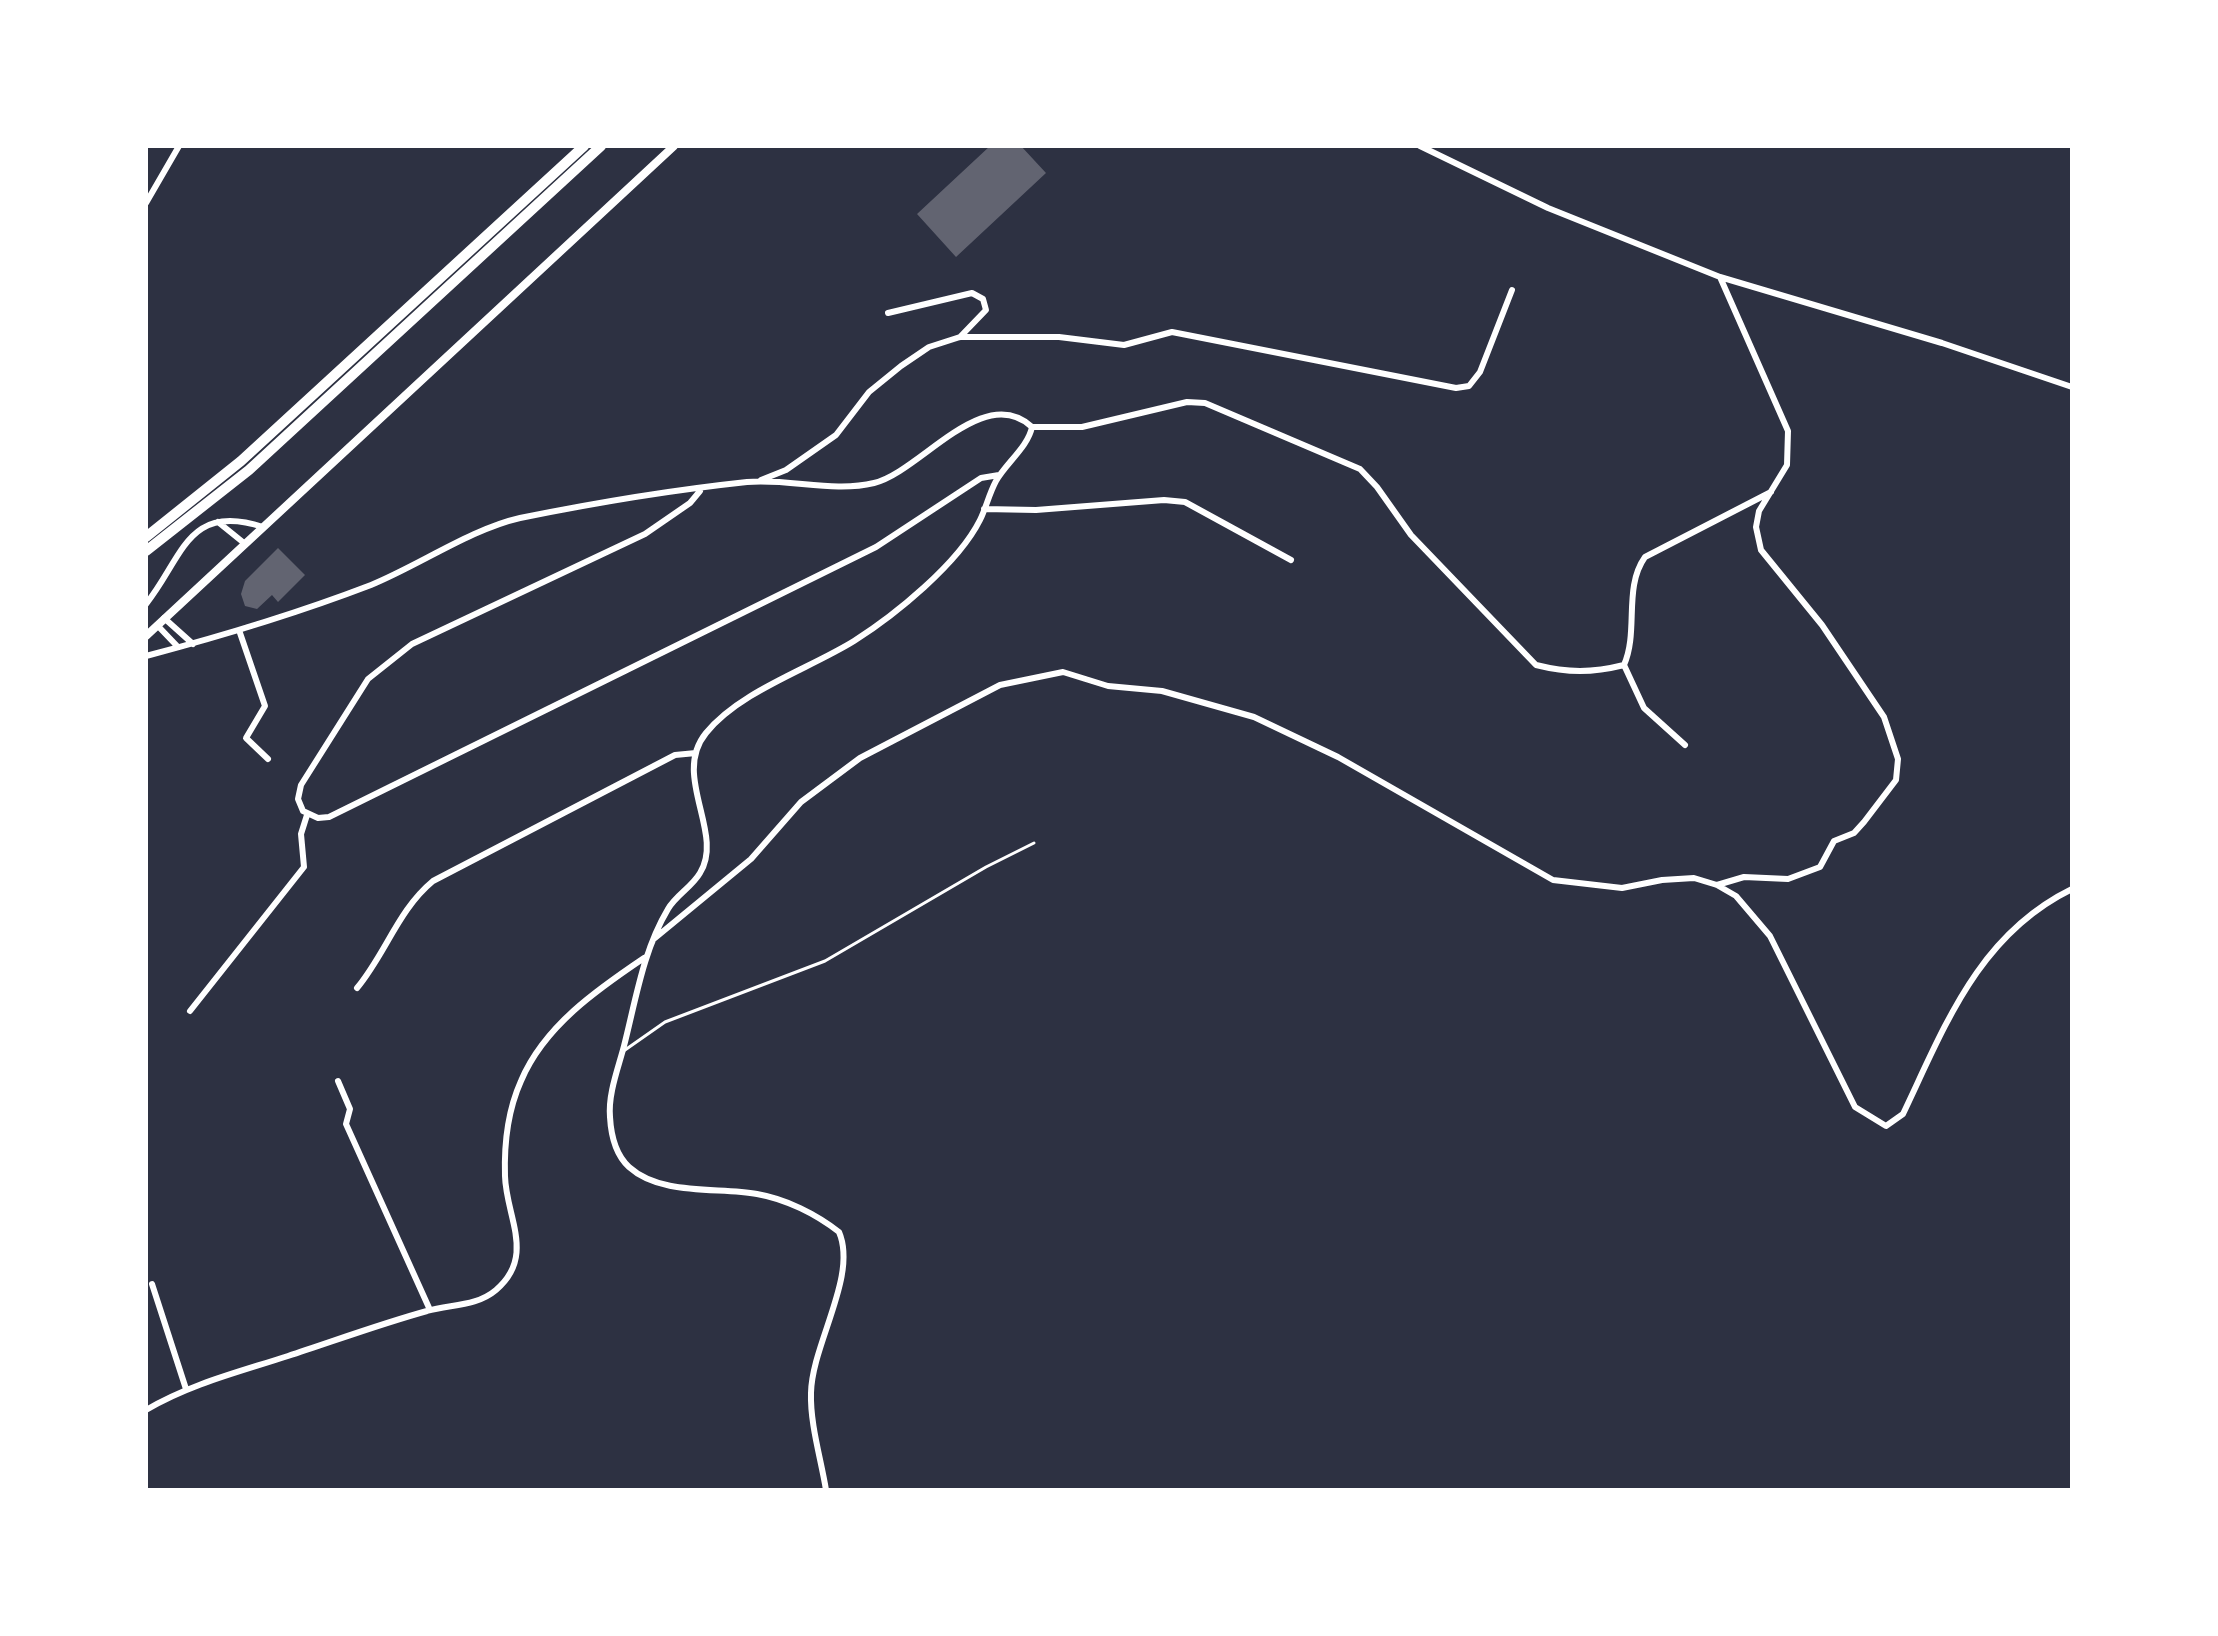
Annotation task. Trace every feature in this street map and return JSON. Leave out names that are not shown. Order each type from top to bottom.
[{"type":"highway","points":[[146,537],[241,461],[584,146]]},
{"type":"highway","points":[[146,551],[249,470],[601,146]]},
{"type":"main road","points":[[146,636],[674,146]]},
{"type":"street","points":[[146,203],[179,146]]},
{"type":"street","points":[[1420,146],[1548,208],[1720,277],[1942,343],[2072,387]]},
{"type":"street","points":[[1717,885],[1744,877],[1788,879],[1820,867],[1834,841],[1854,833],[1896,780],[1898,759],[1884,717],[1822,625],[1761,550],[1756,527],[1759,511],[1787,465],[1788,431],[1720,277]]},
{"type":"street","points":[[758,482],[786,470],[836,435],[869,392],[901,366],[929,347],[960,337],[1059,337],[1124,345],[1172,332],[1456,388],[1469,386],[1480,372],[1512,290]]},
{"type":"street","points":[[888,313],[972,293],[983,299],[986,310],[960,337]]},
{"type":"street","points":[[146,656],[239,630],[373,584],[517,519],[758,482],[869,485],[889,480],[910,467],[967,423],[1005,417],[1025,420],[1032,427],[1082,427],[1187,402],[1205,403],[1360,469],[1377,487],[1411,535],[1536,665],[1561,671],[1594,673],[1624,665]]},
{"type":"street","points":[[826,1490],[810,1396],[813,1369],[845,1259],[839,1232],[788,1202],[759,1194],[661,1184],[630,1167],[618,1153],[610,1116],[644,958],[669,905],[700,873],[706,855],[694,779],[696,753],[703,737],[716,721],[855,640],[903,605],[966,541],[999,475],[1031,435],[1032,427]]},
{"type":"street","points":[[700,490],[690,503],[645,534],[412,644],[378,668],[357,694],[301,785],[299,806],[307,815],[329,817],[696,633],[806,583],[876,547],[981,478],[999,475]]},
{"type":"street","points":[[1685,745],[1644,708],[1624,665],[1630,651],[1635,571],[1645,557],[1771,492]]},
{"type":"street","points":[[984,509],[1036,510],[1164,500],[1185,502],[1291,560]]},
{"type":"street","points":[[146,604],[194,531],[218,522],[240,521],[263,527]]},
{"type":"street","points":[[218,522],[244,543]]},
{"type":"street","points":[[164,618],[193,644]]},
{"type":"street","points":[[157,625],[178,647]]},
{"type":"street","points":[[239,630],[265,706],[246,738],[268,759]]},
{"type":"street","points":[[651,942],[751,859],[801,802],[860,758],[1000,685],[1026,677],[1063,672],[1108,686],[1162,691],[1254,717],[1338,757],[1553,880],[1622,888],[1694,878],[1717,885],[1736,896],[1770,936],[1855,1107],[1886,1126],[1903,1114],[1962,990],[1982,962],[2013,928],[2072,889]]},
{"type":"street","points":[[357,988],[372,970],[414,897],[433,881],[675,755],[696,753]]},
{"type":"street","points":[[190,1011],[304,867],[301,834],[307,815]]},
{"type":"street","points":[[146,1410],[186,1389],[430,1310],[478,1301],[496,1290],[509,1275],[519,1243],[505,1180],[507,1133],[521,1079],[536,1055],[590,995],[644,958]]},
{"type":"street","points":[[338,1081],[350,1109],[346,1124],[430,1310]]},
{"type":"street","points":[[152,1284],[186,1389]]},
{"type":"lane","points":[[623,1052],[665,1022],[825,961],[986,867],[1034,843]]},
{"type":"building","points":[[990,146],[1021,146],[1046,173],[956,257],[917,214]]},
{"type":"building","points":[[278,548],[305,575],[278,602],[272,595],[257,609],[245,606],[241,594],[245,581]]}]
